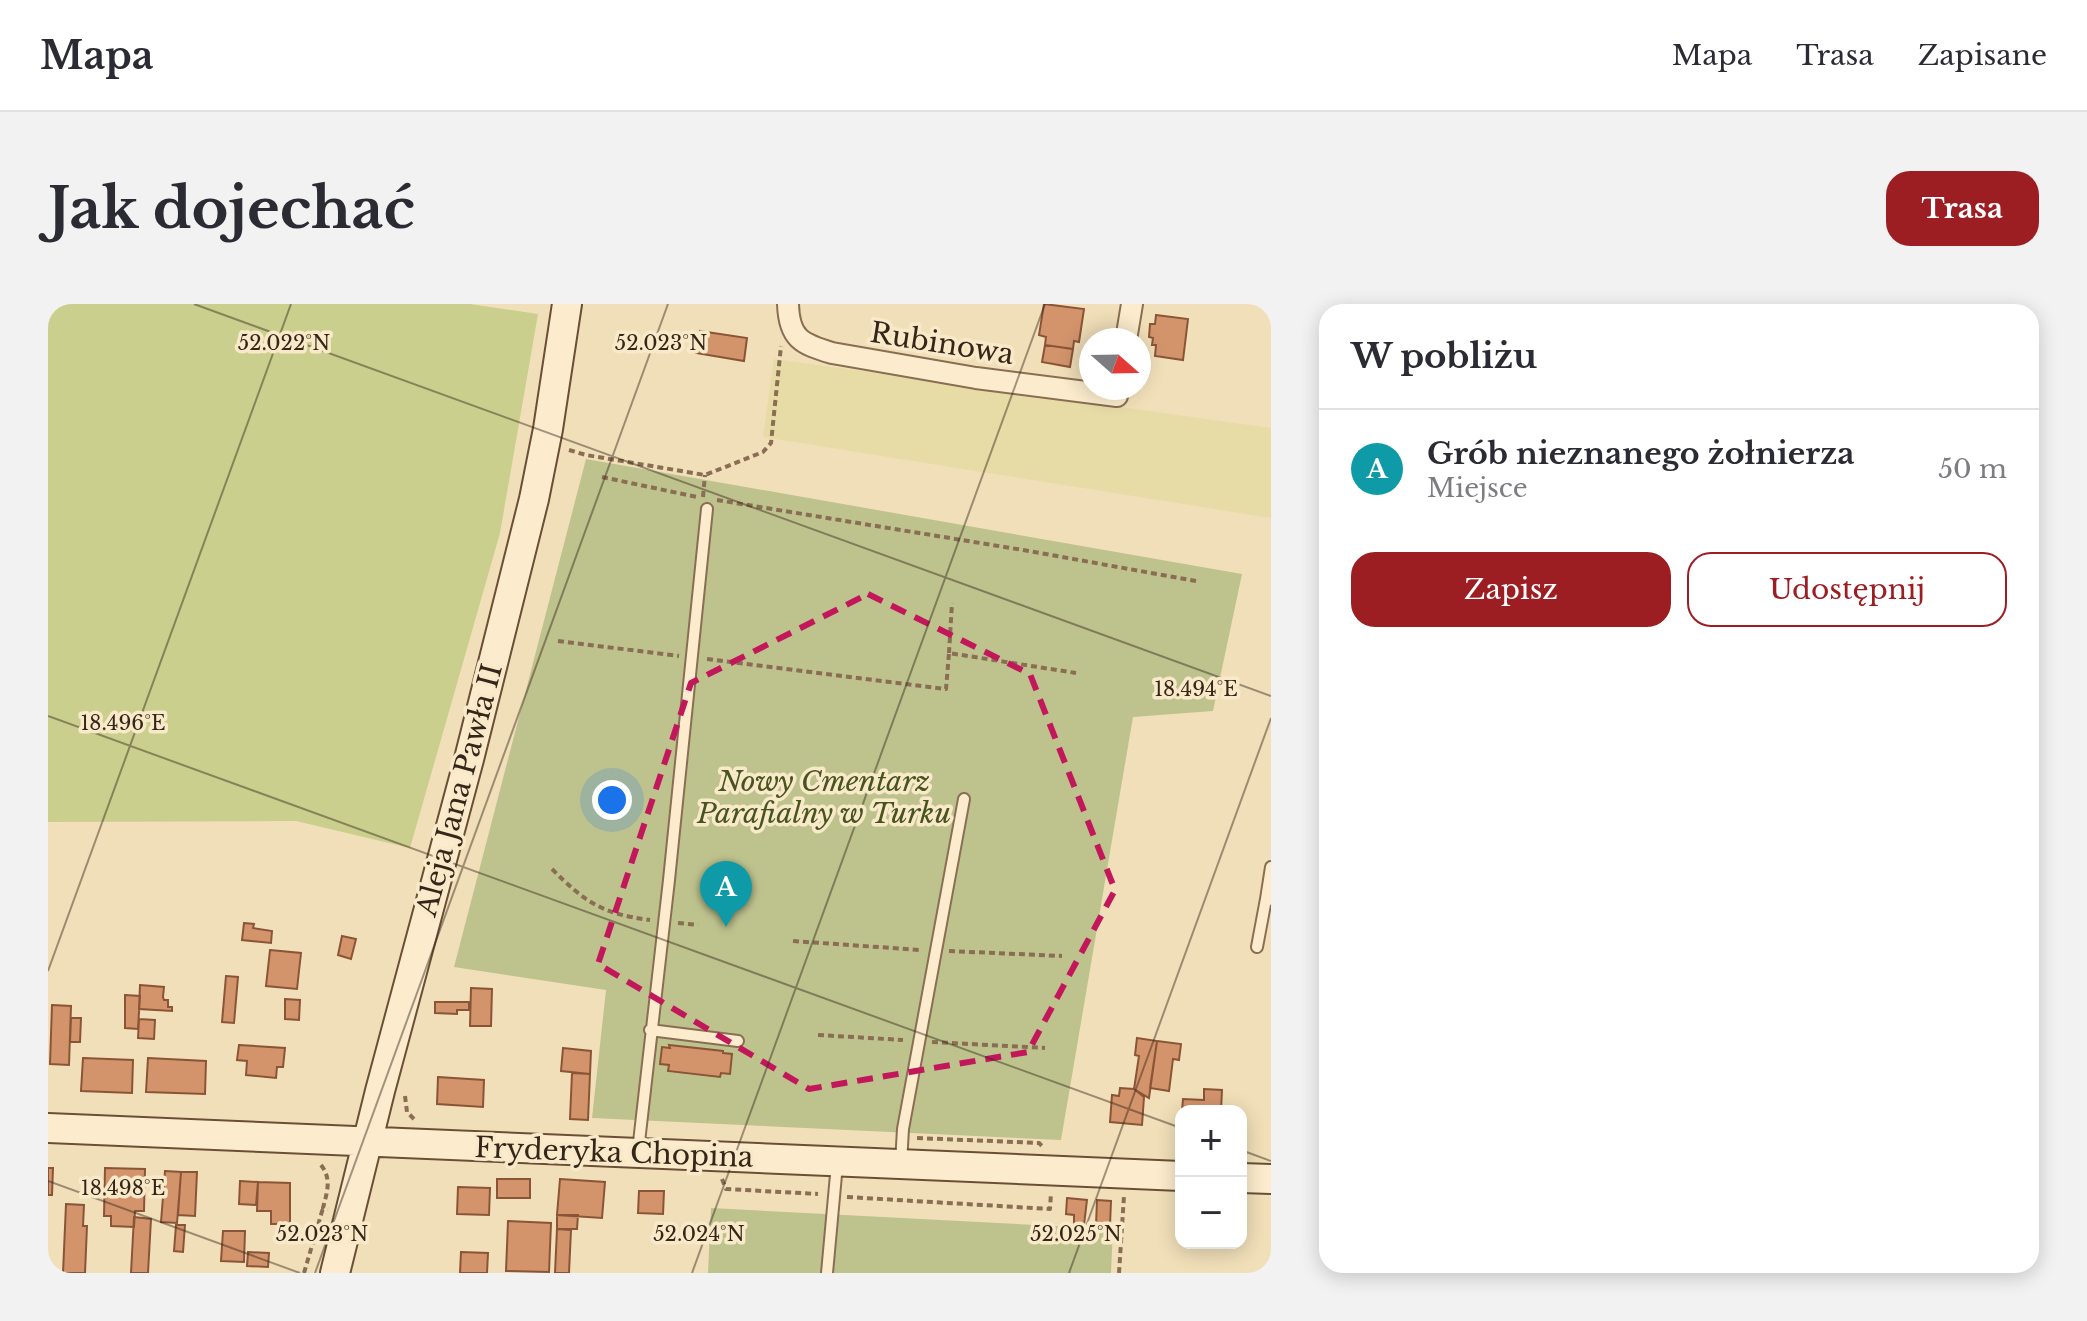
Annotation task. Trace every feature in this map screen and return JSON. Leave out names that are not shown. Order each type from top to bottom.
[{"type":"street","name":"Aleja Jana Pawła II","points":[[335,1273],[534,499],[567,304]]},
{"type":"street","name":"Rubinowa","points":[[788,304],[793,333],[808,346],[832,353],[976,378],[1079,388]]},
{"type":"street","points":[[1128,328],[1132,304]]},
{"type":"street","name":"Fryderyka Chopina","points":[[48,1128],[1175,1176]]},
{"type":"street","points":[[1247,1178],[1271,1179]]},
{"type":"lane","points":[[637,1153],[707,509]]},
{"type":"lane","points":[[901,1165],[903,1129],[964,799]]},
{"type":"lane","points":[[1257,947],[1268,900],[1271,867]]},
{"type":"lane","points":[[650,1030],[738,1041]]},
{"type":"lane","points":[[827,1273],[837,1162]]},
{"type":"path","points":[[569,450],[705,475],[763,452],[771,443],[783,332]]},
{"type":"path","points":[[602,477],[851,524],[1196,581]]},
{"type":"path","points":[[558,641],[946,689],[952,603]]},
{"type":"path","points":[[949,653],[1076,673]]},
{"type":"path","points":[[552,869],[573,890],[612,914],[664,922]]},
{"type":"path","points":[[793,941],[1062,956]]},
{"type":"path","points":[[818,1035],[1045,1048]]},
{"type":"path","points":[[1119,1273],[1126,1174]]},
{"type":"path","points":[[304,1273],[323,1208]]},
{"type":"highlighted area","points":[[868,594],[1030,674],[1115,890],[1028,1052],[809,1089],[598,964],[691,683]]},
{"type":"shaded area","points":[[774,359],[1271,428],[1271,518],[763,437]]},
{"type":"green space","points":[[48,304],[470,304],[538,314],[500,533],[410,848],[296,821],[48,822]]},
{"type":"green space","name":"Nowy Cmentarz Parafialny w Turku","points":[[586,459],[1242,574],[1213,711],[1133,717],[1061,1140],[592,1118],[606,990],[454,967]]},
{"type":"green space","points":[[711,1208],[1113,1229],[1111,1273],[708,1273]]},
{"type":"building","points":[[1044,304],[1084,309],[1079,342],[1074,341],[1073,349],[1045,345],[1046,337],[1039,335]]},
{"type":"building","points":[[1156,315],[1188,319],[1183,360],[1155,356],[1156,345],[1152,345],[1150,328],[1150,324],[1155,324]]},
{"type":"building","points":[[700,331],[747,338],[744,361],[696,353]]},
{"type":"building","points":[[1045,345],[1073,349],[1070,367],[1042,362]]},
{"type":"building","points":[[244,923],[272,931],[271,943],[242,940]]},
{"type":"building","points":[[342,936],[356,939],[351,959],[338,955]]},
{"type":"building","points":[[270,950],[301,953],[297,989],[266,986]]},
{"type":"building","points":[[226,976],[238,977],[234,1023],[222,1022]]},
{"type":"building","points":[[140,985],[164,987],[164,1000],[168,1000],[172,1011],[139,1009]]},
{"type":"building","points":[[471,988],[492,989],[491,1026],[470,1026]]},
{"type":"building","points":[[125,995],[140,996],[138,1029],[125,1028]]},
{"type":"building","points":[[285,999],[300,1000],[299,1020],[285,1019]]},
{"type":"building","points":[[435,1002],[469,1002],[469,1010],[457,1010],[457,1014],[435,1013]]},
{"type":"building","points":[[52,1005],[71,1006],[69,1065],[50,1064]]},
{"type":"building","points":[[71,1018],[81,1018],[80,1042],[70,1042]]},
{"type":"building","points":[[139,1019],[155,1020],[154,1039],[138,1038]]},
{"type":"building","points":[[1137,1038],[1157,1041],[1149,1098],[1134,1089],[1139,1056],[1135,1055]]},
{"type":"building","points":[[1157,1041],[1181,1044],[1179,1060],[1173,1059],[1169,1091],[1150,1088]]},
{"type":"building","points":[[239,1045],[285,1048],[283,1067],[277,1067],[276,1078],[246,1075],[247,1061],[237,1060]]},
{"type":"building","points":[[669,1045],[732,1054],[730,1074],[721,1073],[720,1077],[668,1071],[669,1065],[660,1064],[662,1047],[670,1048]]},
{"type":"building","points":[[563,1048],[591,1051],[590,1074],[561,1071]]},
{"type":"building","points":[[83,1058],[133,1060],[132,1093],[81,1091]]},
{"type":"building","points":[[148,1058],[206,1061],[205,1094],[146,1092]]},
{"type":"building","points":[[572,1073],[590,1074],[588,1120],[570,1119]]},
{"type":"building","points":[[438,1077],[484,1080],[483,1107],[437,1104]]},
{"type":"building","points":[[1120,1088],[1134,1089],[1144,1097],[1142,1125],[1110,1122],[1112,1095],[1119,1096]]},
{"type":"building","points":[[1204,1089],[1222,1090],[1221,1105],[1182,1105],[1183,1099],[1204,1100]]},
{"type":"building","points":[[48,1168],[53,1168],[52,1195],[48,1195]]},
{"type":"building","points":[[105,1168],[145,1169],[144,1211],[135,1211],[134,1227],[111,1226],[111,1216],[104,1216]]},
{"type":"building","points":[[165,1171],[181,1172],[177,1223],[161,1222]]},
{"type":"building","points":[[181,1172],[197,1172],[195,1216],[178,1215]]},
{"type":"building","points":[[497,1179],[530,1179],[530,1198],[497,1198]]},
{"type":"building","points":[[560,1179],[605,1182],[602,1218],[557,1215]]},
{"type":"building","points":[[240,1181],[258,1182],[256,1205],[239,1204]]},
{"type":"building","points":[[258,1182],[290,1183],[290,1224],[271,1224],[271,1211],[257,1211]]},
{"type":"building","points":[[458,1187],[490,1188],[489,1215],[457,1214]]},
{"type":"building","points":[[639,1191],[664,1191],[663,1214],[638,1213]]},
{"type":"building","points":[[1067,1198],[1087,1200],[1084,1225],[1074,1225],[1074,1215],[1066,1214]]},
{"type":"building","points":[[1097,1200],[1111,1201],[1110,1225],[1096,1225]]},
{"type":"building","points":[[66,1204],[84,1205],[83,1226],[87,1226],[85,1273],[63,1273]]},
{"type":"building","points":[[557,1215],[578,1215],[577,1229],[557,1229]]},
{"type":"building","points":[[134,1217],[151,1219],[148,1273],[131,1273]]},
{"type":"building","points":[[508,1221],[551,1223],[549,1272],[506,1271]]},
{"type":"building","points":[[176,1225],[185,1225],[183,1252],[174,1251]]},
{"type":"building","points":[[557,1229],[571,1230],[569,1273],[555,1273]]},
{"type":"building","points":[[223,1231],[245,1231],[244,1262],[221,1261]]},
{"type":"building","points":[[248,1252],[269,1253],[268,1267],[247,1266]]},
{"type":"building","points":[[461,1252],[488,1253],[487,1273],[460,1273]]},
{"type":"place","name":"Grób nieznanego żołnierza","points":[[726,927]]}]
